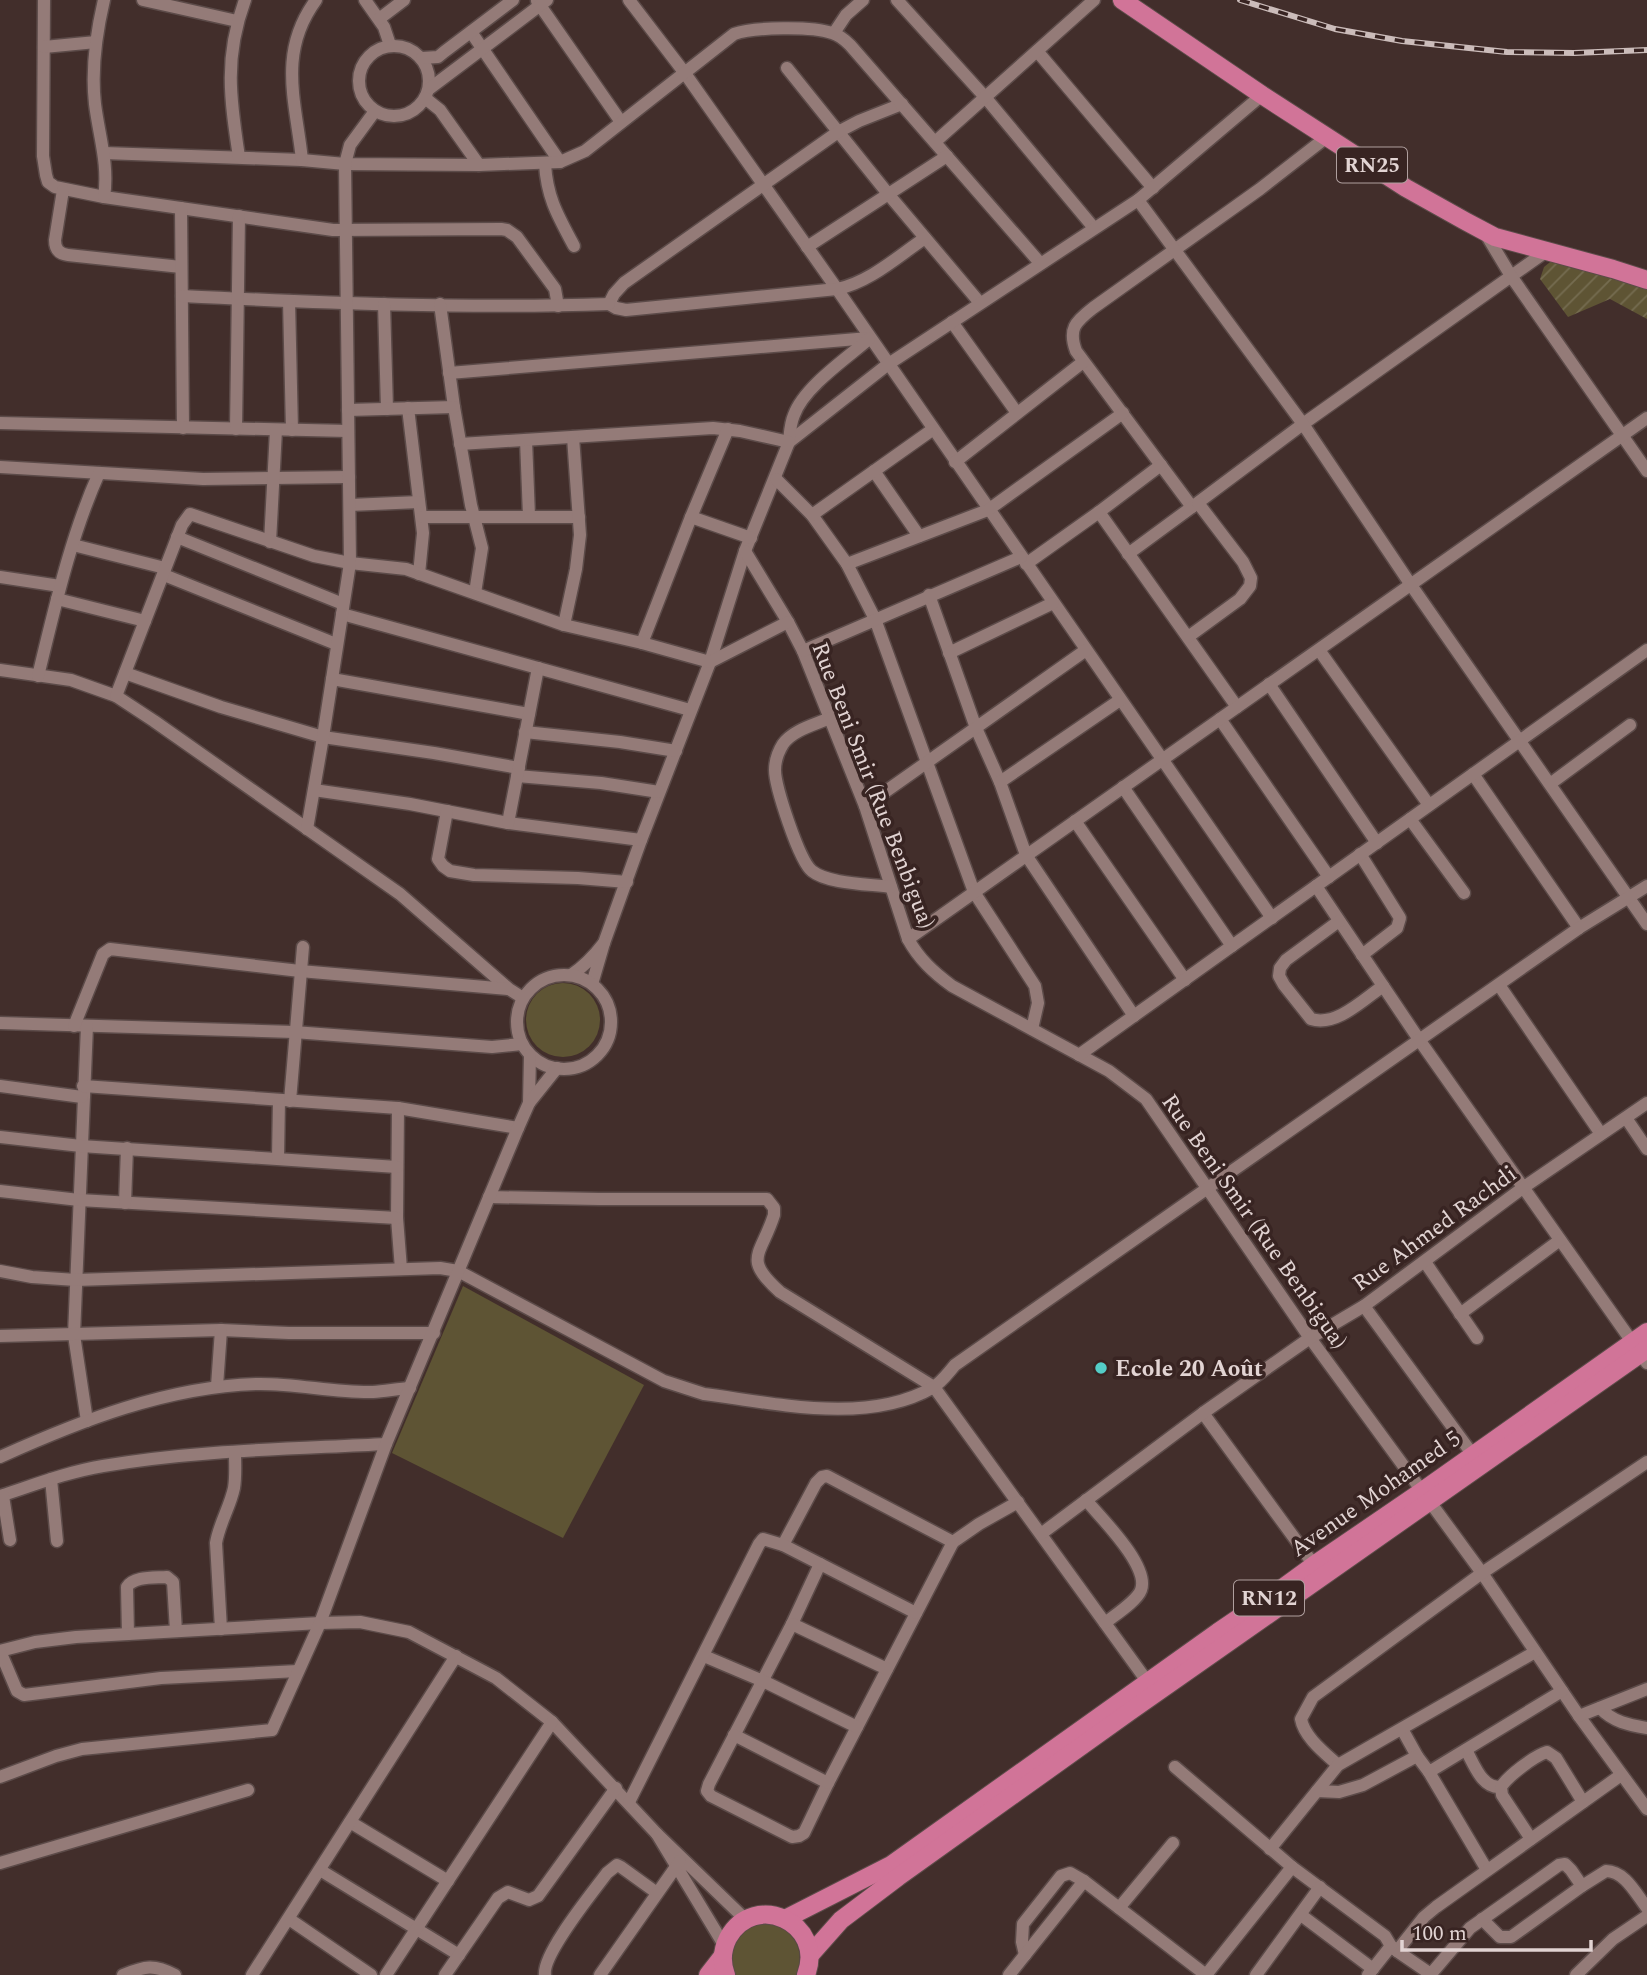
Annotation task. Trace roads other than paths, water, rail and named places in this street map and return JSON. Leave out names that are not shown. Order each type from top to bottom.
[{"type":"main road","name":"RN25","points":[[1122,0],[1406,188],[1495,237],[1647,280]]},
{"type":"main road","name":"Avenue Mohamed 5","points":[[1153,1688],[1314,1565],[1425,1497],[1473,1455],[1643,1348]]},
{"type":"main road","name":"Avenue Mohamed 5","points":[[895,1871],[1425,1497],[1643,1348]]},
{"type":"main road","name":"RN12","points":[[746,1920],[758,1915],[785,1919],[895,1871]]},
{"type":"main road","name":"RN12","points":[[810,1955],[841,1920],[895,1871]]},
{"type":"main road","points":[[785,1919],[795,1925],[807,1944],[810,1955],[806,1975]]},
{"type":"main road","points":[[708,1975],[724,1959],[733,1930],[746,1920]]},
{"type":"street","points":[[44,0],[44,166],[48,182],[63,190],[104,197],[319,228],[507,230],[517,237],[555,289],[558,306]]},
{"type":"street","points":[[104,0],[96,42],[94,100],[104,153],[104,197]]},
{"type":"street","points":[[143,0],[169,3],[237,21]]},
{"type":"street","points":[[239,157],[229,76],[237,21],[245,0]]},
{"type":"street","points":[[302,160],[292,97],[291,72],[301,27],[316,0]]},
{"type":"street","points":[[365,0],[384,27],[390,46]]},
{"type":"street","points":[[379,19],[404,0]]},
{"type":"street","points":[[422,58],[438,57],[513,0]]},
{"type":"street","points":[[629,0],[684,72],[837,289],[887,365],[1272,918]]},
{"type":"street","points":[[834,33],[846,15],[863,0]]},
{"type":"street","points":[[897,0],[985,97],[1094,228]]},
{"type":"street","points":[[935,142],[1094,0]]},
{"type":"street","points":[[479,165],[427,94],[429,73],[422,58],[408,48],[390,46],[370,54],[360,73],[359,84],[367,104],[375,111],[393,116],[403,115],[420,106],[427,94],[541,2],[621,122]]},
{"type":"street","points":[[104,153],[239,157],[345,164],[479,165],[560,162],[585,151],[728,38],[747,29],[813,30],[834,33],[850,45],[1040,263]]},
{"type":"street","points":[[471,32],[560,162]]},
{"type":"street","points":[[44,47],[96,42]]},
{"type":"street","points":[[1037,51],[1153,188]]},
{"type":"street","points":[[787,68],[980,303]]},
{"type":"street","points":[[789,442],[887,365],[1138,200],[1262,95]]},
{"type":"street","points":[[609,304],[614,293],[624,283],[838,132],[902,104]]},
{"type":"street","points":[[307,828],[350,563],[345,164],[350,145],[375,111]]},
{"type":"street","points":[[1188,636],[1240,599],[1247,592],[1251,578],[1243,562],[1161,465],[1083,362],[1071,337],[1073,328],[1080,317],[1261,189],[1328,136]]},
{"type":"street","points":[[807,247],[947,156]]},
{"type":"street","points":[[545,164],[548,194],[574,246]]},
{"type":"street","points":[[63,190],[55,240],[59,252],[181,267]]},
{"type":"street","points":[[1138,200],[1303,424],[1411,585],[1647,924]]},
{"type":"street","points":[[181,208],[183,428]]},
{"type":"street","points":[[236,429],[239,216]]},
{"type":"street","points":[[1484,231],[1511,276],[1647,471]]},
{"type":"street","points":[[182,296],[384,304],[609,304],[626,310],[850,286],[870,276],[925,238]]},
{"type":"street","points":[[1128,554],[1303,424],[1548,250]]},
{"type":"street","points":[[289,301],[292,430]]},
{"type":"street","points":[[384,304],[387,409]]},
{"type":"street","points":[[440,304],[460,444],[473,516],[482,548],[475,593]]},
{"type":"street","points":[[952,322],[1017,413]]},
{"type":"street","points":[[449,373],[870,338]]},
{"type":"street","points":[[592,984],[641,839],[710,662],[745,551],[776,479],[789,442],[790,427],[800,402],[810,390],[870,338]]},
{"type":"street","points":[[955,461],[1083,362]]},
{"type":"street","points":[[348,410],[454,407]]},
{"type":"street","points":[[408,408],[422,517],[419,574]]},
{"type":"street","points":[[847,564],[988,510],[1123,413]]},
{"type":"street","points":[[908,939],[1647,418]]},
{"type":"street","points":[[0,423],[348,431]]},
{"type":"street","points":[[460,444],[697,429],[728,429],[789,442]]},
{"type":"street","points":[[642,643],[728,429]]},
{"type":"street","points":[[270,542],[276,430]]},
{"type":"street","points":[[812,515],[932,430]]},
{"type":"street","points":[[564,625],[580,535],[573,437]]},
{"type":"street","points":[[526,440],[529,516]]},
{"type":"street","points":[[803,651],[929,595],[1023,560],[1099,512],[1161,465]]},
{"type":"street","points":[[0,467],[203,479],[349,477]]},
{"type":"street","points":[[874,471],[919,536]]},
{"type":"street","points":[[38,676],[58,593],[83,512],[99,473]]},
{"type":"street","points":[[776,479],[812,515],[847,564],[875,619],[974,892],[1035,986],[1038,1003],[1032,1030]]},
{"type":"street","points":[[350,505],[419,502]]},
{"type":"street","points":[[1099,512],[1237,707]]},
{"type":"street","points":[[116,696],[177,537],[190,514],[314,556],[394,567],[564,625],[710,662],[788,622]]},
{"type":"street","points":[[422,517],[579,517]]},
{"type":"street","points":[[691,517],[751,538]]},
{"type":"street","points":[[177,537],[343,609],[537,668],[690,710]]},
{"type":"street","points":[[73,545],[164,572],[336,644]]},
{"type":"street","name":"Rue Beni Smir (Rue Benbigua)","points":[[745,551],[803,651],[864,806],[908,939],[917,955],[952,986],[1109,1071],[1146,1099],[1310,1338],[1482,1573],[1579,1716],[1647,1809]]},
{"type":"street","points":[[0,577],[145,621]]},
{"type":"street","points":[[929,595],[976,728],[1000,782],[1026,855],[1134,1016]]},
{"type":"street","points":[[949,653],[1053,603]]},
{"type":"street","points":[[864,806],[1086,650]]},
{"type":"street","points":[[1319,650],[1429,805]]},
{"type":"street","points":[[1079,1055],[1647,650]]},
{"type":"street","points":[[508,823],[537,668]]},
{"type":"street","points":[[0,670],[71,680],[116,696],[400,894],[509,989],[523,998]]},
{"type":"street","points":[[125,673],[221,707],[323,737],[434,753],[518,772],[659,792]]},
{"type":"street","points":[[332,679],[529,714]]},
{"type":"street","points":[[1269,684],[1377,843]]},
{"type":"street","points":[[1000,782],[1120,700]]},
{"type":"street","points":[[830,718],[794,734],[778,754],[775,773],[797,847],[804,863],[812,872],[842,881],[891,887]]},
{"type":"street","points":[[1220,719],[1329,877]]},
{"type":"street","points":[[1550,784],[1630,725]]},
{"type":"street","points":[[525,732],[676,751]]},
{"type":"street","points":[[1473,774],[1579,928]]},
{"type":"street","points":[[1123,787],[1233,946]]},
{"type":"street","points":[[314,790],[508,823],[641,839]]},
{"type":"street","points":[[447,811],[438,859],[450,871],[474,875],[627,881]]},
{"type":"street","points":[[1410,819],[1464,893]]},
{"type":"street","points":[[1075,821],[1185,980]]},
{"type":"street","points":[[1360,854],[1400,918],[1397,928],[1362,955]]},
{"type":"street","points":[[1316,886],[1382,986],[1560,1240],[1643,1348]]},
{"type":"street","points":[[0,1272],[76,1280],[440,1268],[458,1271],[664,1381],[704,1394],[826,1408],[860,1408],[904,1401],[934,1387],[955,1366],[1579,928],[1647,886]]},
{"type":"street","points":[[1339,920],[1286,960],[1280,968],[1279,976],[1284,985],[1311,1019],[1325,1021],[1335,1019],[1382,986]]},
{"type":"street","points":[[570,975],[582,968],[604,943]]},
{"type":"street","points":[[278,1157],[303,947]]},
{"type":"street","points":[[87,1421],[74,1335],[83,1092],[80,1026],[103,954],[110,949],[300,971],[509,989]]},
{"type":"street","points":[[0,1023],[294,1032],[492,1047],[526,1050],[541,1063],[557,1068],[573,1068],[588,1062],[600,1052],[608,1038],[611,1023],[608,1007],[601,993],[582,978],[556,975],[543,979],[531,987],[523,998],[517,1013],[517,1029],[526,1050],[529,1102]]},
{"type":"street","points":[[1499,985],[1601,1134]]},
{"type":"street","points":[[0,1777],[82,1749],[272,1730],[320,1623],[386,1444],[529,1102],[557,1068]]},
{"type":"street","points":[[0,1086],[398,1108],[518,1128]]},
{"type":"street","name":"Rue Ahmed Rachdi","points":[[1041,1534],[1203,1413],[1310,1338],[1364,1306],[1524,1187],[1647,1102]]},
{"type":"street","points":[[398,1108],[397,1218],[401,1269]]},
{"type":"street","points":[[1626,1118],[1647,1149]]},
{"type":"street","points":[[0,1137],[81,1146],[397,1167]]},
{"type":"street","points":[[125,1203],[127,1149]]},
{"type":"street","points":[[0,1191],[79,1200],[397,1218]]},
{"type":"street","points":[[489,1197],[767,1199],[774,1208],[774,1215],[757,1255],[756,1264],[763,1276],[780,1292],[934,1387],[1153,1688]]},
{"type":"street","points":[[1460,1314],[1560,1240]]},
{"type":"street","points":[[1425,1262],[1477,1338]]},
{"type":"street","points":[[1364,1306],[1473,1455]]},
{"type":"street","points":[[0,1336],[221,1330],[434,1333]]},
{"type":"street","points":[[217,1387],[221,1330]]},
{"type":"street","points":[[0,1457],[87,1421],[177,1392],[258,1384],[373,1392],[410,1388]]},
{"type":"street","points":[[1203,1413],[1314,1565]]},
{"type":"street","points":[[9,1540],[1,1496],[102,1466],[188,1456],[386,1444]]},
{"type":"street","points":[[221,1629],[216,1543],[236,1476],[235,1453]]},
{"type":"street","points":[[1338,1765],[1302,1726],[1301,1719],[1313,1697],[1482,1573],[1647,1462]]},
{"type":"street","points":[[783,1545],[816,1483],[827,1476],[953,1542]]},
{"type":"street","points":[[51,1479],[57,1541]]},
{"type":"street","points":[[1086,1500],[1130,1554],[1138,1566],[1142,1581],[1138,1597],[1105,1623]]},
{"type":"street","points":[[820,1564],[707,1791],[711,1796],[792,1837],[804,1833],[953,1542],[1018,1502]]},
{"type":"street","points":[[629,1802],[763,1539],[783,1545],[916,1613]]},
{"type":"street","points":[[128,1634],[128,1583],[167,1577],[173,1582],[176,1631]]},
{"type":"street","points":[[298,1671],[161,1678],[24,1695],[18,1691],[0,1651],[34,1642],[76,1637],[320,1623],[360,1622],[410,1632],[496,1678],[552,1722],[629,1802],[679,1862],[746,1920]]},
{"type":"street","points":[[792,1624],[887,1669]]},
{"type":"street","points":[[1270,1849],[1338,1765],[1535,1652]]},
{"type":"street","points":[[252,1975],[456,1656]]},
{"type":"street","points":[[704,1656],[857,1727]]},
{"type":"street","points":[[1579,1716],[1647,1689]]},
{"type":"street","points":[[1429,1772],[1562,1691]]},
{"type":"street","points":[[1600,1708],[1609,1717],[1647,1728]]},
{"type":"street","points":[[386,1975],[552,1722]]},
{"type":"street","points":[[1402,1729],[1487,1870]]},
{"type":"street","points":[[734,1735],[828,1783]]},
{"type":"street","points":[[1466,1750],[1483,1780],[1496,1788],[1501,1787],[1536,1757],[1547,1752],[1556,1758],[1583,1802]]},
{"type":"street","points":[[1317,1791],[1339,1792],[1363,1785],[1417,1756]]},
{"type":"street","points":[[1175,1767],[1292,1867],[1385,1936],[1394,1948],[1425,1973],[1470,1927],[1559,1865],[1565,1864],[1582,1886]]},
{"type":"street","points":[[1301,1915],[1371,1972],[1430,1912],[1621,1775]]},
{"type":"street","points":[[1501,1787],[1502,1795],[1531,1839]]},
{"type":"street","points":[[445,1975],[498,1898],[508,1892],[528,1900],[538,1896],[616,1788]]},
{"type":"street","points":[[0,1863],[248,1790]]},
{"type":"street","points":[[350,1822],[448,1881]]},
{"type":"street","points":[[1119,1908],[1173,1843]]},
{"type":"street","points":[[600,1975],[679,1862]]},
{"type":"street","points":[[679,1862],[724,1959]]},
{"type":"street","points":[[545,1975],[544,1968],[553,1950],[613,1867],[621,1867],[657,1894]]},
{"type":"street","points":[[1025,1955],[1023,1924],[1061,1876],[1070,1873],[1206,1975],[1292,1867]]},
{"type":"street","points":[[320,1870],[459,1955]]},
{"type":"street","points":[[1482,1919],[1500,1937],[1511,1937],[1600,1873],[1612,1871],[1624,1878],[1647,1908]]},
{"type":"street","points":[[1009,1975],[1084,1881]]},
{"type":"street","points":[[1256,1975],[1320,1887]]},
{"type":"street","points":[[1576,1975],[1613,1939],[1647,1916]]},
{"type":"street","points":[[289,1919],[370,1975]]},
{"type":"street","points":[[123,1975],[156,1966],[175,1975]]},
{"type":"railway","points":[[1240,0],[1335,29],[1402,41],[1507,52],[1647,50]]},
{"type":"place","name":"Ecole 20 Août","points":[[1101,1368]]}]
